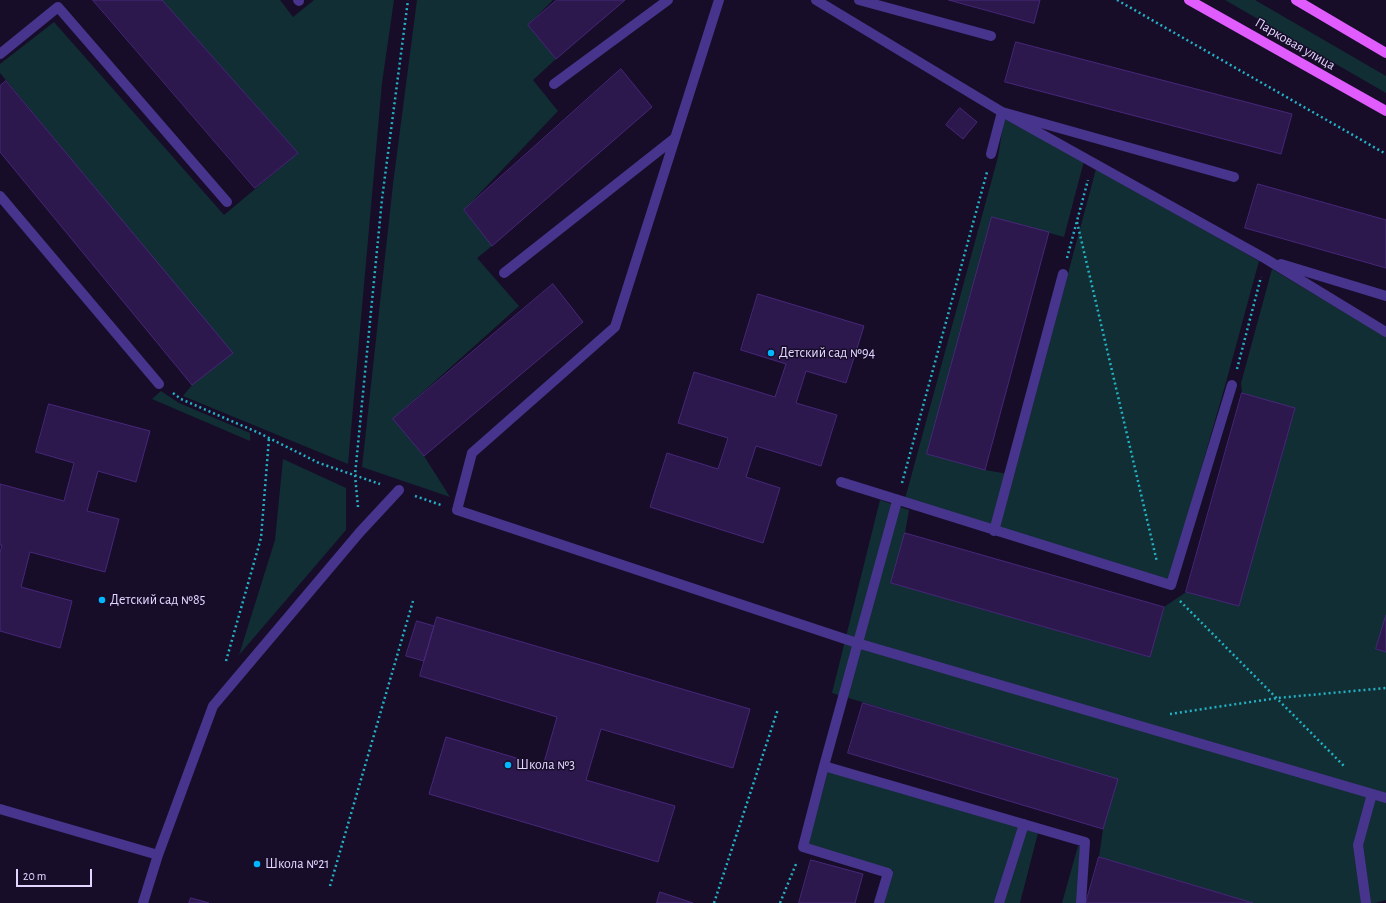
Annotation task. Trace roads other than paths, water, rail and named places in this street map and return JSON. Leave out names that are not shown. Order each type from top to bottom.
[{"type":"main road","name":"Парковая улица","points":[[1189,0],[1386,111]]},
{"type":"main road","points":[[1296,0],[1386,53]]},
{"type":"lane","points":[[554,84],[668,0]]},
{"type":"lane","points":[[719,0],[615,327],[472,453],[457,510],[857,643],[1386,798]]},
{"type":"lane","points":[[816,0],[1002,112],[1266,259],[1386,332]]},
{"type":"lane","points":[[859,0],[991,36]]},
{"type":"lane","points":[[0,54],[58,7],[227,202]]},
{"type":"lane","points":[[991,154],[1002,112]]},
{"type":"lane","points":[[1002,112],[1234,177]]},
{"type":"lane","points":[[504,273],[675,138]]},
{"type":"lane","points":[[0,196],[159,384]]},
{"type":"lane","points":[[1266,259],[1386,296]]},
{"type":"lane","points":[[994,531],[1062,274]]},
{"type":"lane","points":[[841,482],[897,501],[1171,585],[1232,386]]},
{"type":"lane","points":[[142,903],[158,855],[213,706],[360,532],[399,490]]},
{"type":"lane","points":[[879,903],[888,873],[803,847],[857,643],[897,501]]},
{"type":"lane","points":[[824,766],[1085,842],[1081,903]]},
{"type":"lane","points":[[1366,903],[1358,845],[1372,794]]},
{"type":"lane","points":[[0,809],[158,855]]},
{"type":"lane","points":[[999,903],[1024,824]]},
{"type":"place","name":"Детский сад №94","points":[[771,353]]},
{"type":"place","name":"Детский сад №85","points":[[102,600]]},
{"type":"place","name":"Школа №3","points":[[508,765]]},
{"type":"place","name":"Школа №21","points":[[257,864]]}]
